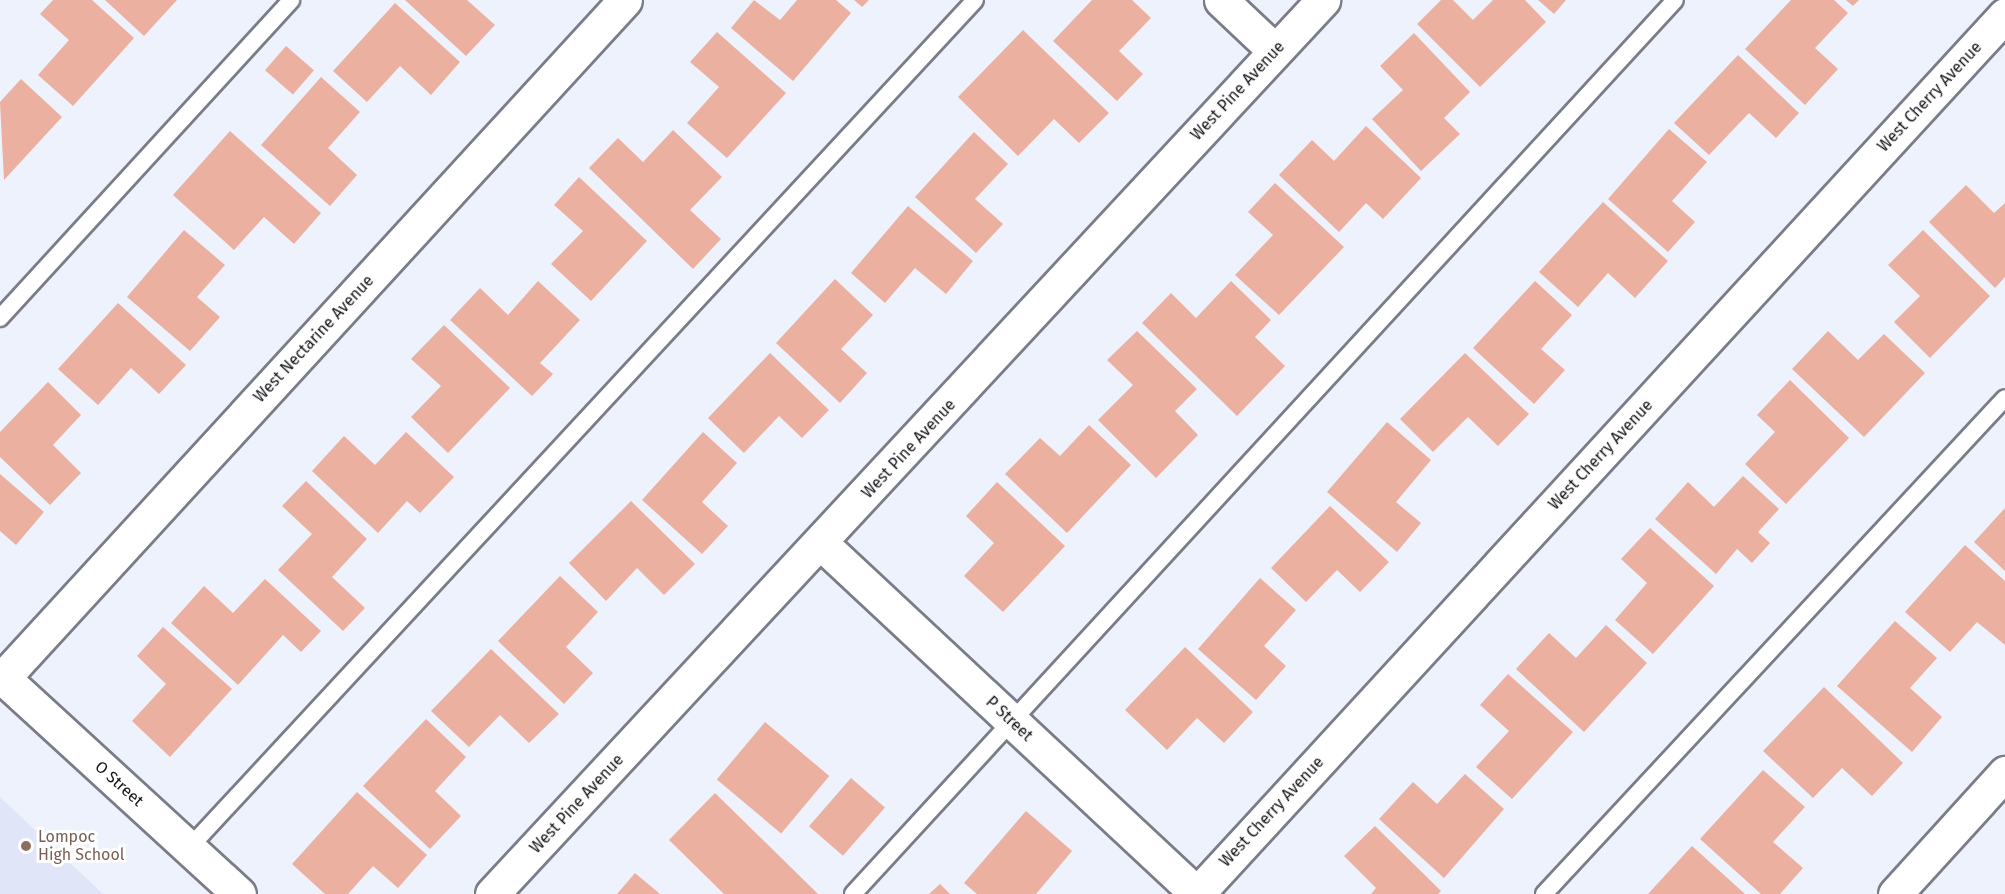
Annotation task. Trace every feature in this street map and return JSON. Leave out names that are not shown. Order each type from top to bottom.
[{"type":"street","name":"West Nectarine Avenue","points":[[1,676],[625,0]]},
{"type":"street","points":[[1221,0],[1275,51]]},
{"type":"street","name":"West Pine Avenue","points":[[492,894],[822,544],[1323,0]]},
{"type":"street","name":"West Cherry Avenue","points":[[1197,894],[2005,15]]},
{"type":"street","name":"P Street","points":[[822,544],[1197,894]]},
{"type":"street","name":"O Street","points":[[1,676],[238,894]]},
{"type":"street","points":[[1895,894],[2005,773]]},
{"type":"lane","points":[[0,318],[291,0]]},
{"type":"lane","points":[[189,848],[975,0]]},
{"type":"lane","points":[[853,894],[1675,0]]},
{"type":"lane","points":[[1544,894],[2005,398]]},
{"type":"shaded area","name":"Lompoc High School","points":[[0,797],[103,894],[0,894]]},
{"type":"building","points":[[53,0],[92,0],[134,38],[73,106],[38,75],[69,40],[40,14]]},
{"type":"building","points":[[105,0],[177,0],[144,36]]},
{"type":"building","points":[[405,0],[467,0],[495,25],[466,56]]},
{"type":"building","points":[[754,0],[780,20],[797,0],[836,0],[851,13],[793,81],[731,28]]},
{"type":"building","points":[[854,0],[869,0],[862,7]]},
{"type":"building","points":[[1092,0],[1132,0],[1151,18],[1119,51],[1143,74],[1117,101],[1053,41]]},
{"type":"building","points":[[1441,0],[1453,0],[1473,20],[1493,0],[1525,0],[1546,22],[1480,87],[1417,24]]},
{"type":"building","points":[[1538,0],[1566,0],[1554,14]]},
{"type":"building","points":[[1791,0],[1834,0],[1848,13],[1815,48],[1838,69],[1805,105],[1745,49]]},
{"type":"building","points":[[1846,0],[1859,0],[1853,6]]},
{"type":"building","points":[[395,3],[460,62],[431,95],[400,66],[367,102],[333,71]]},
{"type":"building","points":[[1023,30],[1109,113],[1079,143],[1054,119],[1018,156],[958,97]]},
{"type":"building","points":[[717,32],[786,93],[727,158],[687,123],[719,87],[690,62]]},
{"type":"building","points":[[1414,33],[1470,92],[1444,118],[1460,134],[1421,171],[1372,119],[1403,90],[1380,66]]},
{"type":"building","points":[[286,46],[314,70],[293,94],[265,70]]},
{"type":"building","points":[[1738,55],[1799,113],[1776,138],[1749,113],[1709,155],[1674,123]]},
{"type":"building","points":[[321,77],[360,112],[328,148],[357,175],[330,206],[261,145]]},
{"type":"building","points":[[21,79],[62,117],[4,180],[0,102]]},
{"type":"building","points":[[1366,126],[1421,178],[1383,219],[1366,203],[1339,232],[1279,175],[1312,140],[1334,161]]},
{"type":"building","points":[[1669,129],[1707,162],[1672,201],[1695,222],[1668,252],[1608,199]]},
{"type":"building","points":[[673,130],[722,177],[690,210],[721,239],[693,269],[589,168],[618,138],[643,162]]},
{"type":"building","points":[[230,131],[321,213],[294,244],[264,217],[234,250],[173,195]]},
{"type":"building","points":[[974,132],[1008,164],[975,199],[1003,224],[976,253],[915,197]]},
{"type":"building","points":[[579,177],[647,241],[591,301],[551,264],[583,231],[554,205]]},
{"type":"building","points":[[1275,183],[1344,247],[1279,315],[1235,275],[1273,235],[1248,212]]},
{"type":"building","points":[[1966,185],[1994,213],[2005,203],[2005,277],[1995,288],[1929,222]]},
{"type":"building","points":[[1603,202],[1668,261],[1635,298],[1608,273],[1578,307],[1539,272]]},
{"type":"building","points":[[908,206],[973,261],[946,294],[915,268],[885,303],[851,273]]},
{"type":"building","points":[[184,230],[225,265],[197,297],[220,317],[190,351],[127,297]]},
{"type":"building","points":[[1923,230],[1990,296],[1930,358],[1894,322],[1920,296],[1888,265]]},
{"type":"building","points":[[835,279],[873,315],[841,349],[867,373],[840,403],[776,343]]},
{"type":"building","points":[[538,281],[580,320],[540,363],[553,374],[532,396],[450,320],[480,288],[508,315]]},
{"type":"building","points":[[1231,281],[1271,320],[1255,337],[1285,366],[1237,416],[1142,323],[1171,293],[1196,318]]},
{"type":"building","points":[[1535,281],[1572,315],[1541,349],[1565,370],[1534,404],[1473,348]]},
{"type":"building","points":[[118,303],[186,365],[159,394],[131,368],[98,405],[58,369]]},
{"type":"building","points":[[444,325],[510,388],[448,453],[411,417],[441,386],[411,359]]},
{"type":"building","points":[[1137,331],[1197,389],[1175,411],[1198,435],[1156,478],[1098,420],[1133,385],[1107,360]]},
{"type":"building","points":[[1828,331],[1858,360],[1884,334],[1925,373],[1864,437],[1792,369]]},
{"type":"building","points":[[770,353],[829,410],[802,438],[779,416],[744,453],[708,418]]},
{"type":"building","points":[[1465,353],[1529,414],[1498,446],[1468,417],[1433,452],[1400,419]]},
{"type":"building","points":[[1790,380],[1849,438],[1786,504],[1745,464],[1775,432],[1757,415]]},
{"type":"building","points":[[48,382],[81,415],[53,445],[81,473],[50,505],[0,457],[0,432]]},
{"type":"building","points":[[1387,422],[1431,460],[1396,502],[1421,523],[1397,552],[1327,492]]},
{"type":"building","points":[[1089,425],[1131,465],[1067,533],[1005,474],[1040,438],[1060,456]]},
{"type":"building","points":[[406,432],[454,477],[420,513],[407,501],[378,533],[312,471],[344,436],[375,465]]},
{"type":"building","points":[[703,432],[737,463],[702,502],[728,526],[702,554],[642,500]]},
{"type":"building","points":[[0,474],[44,512],[16,545],[0,531]]},
{"type":"building","points":[[1743,476],[1779,509],[1758,532],[1770,543],[1752,563],[1737,549],[1716,574],[1655,519],[1688,482],[1714,507]]},
{"type":"building","points":[[306,481],[367,539],[332,577],[365,608],[343,631],[278,570],[312,534],[282,506]]},
{"type":"building","points":[[997,482],[1065,546],[1003,612],[964,576],[994,543],[966,516]]},
{"type":"building","points":[[631,501],[695,564],[664,595],[637,568],[606,601],[569,563]]},
{"type":"building","points":[[1330,506],[1389,562],[1360,592],[1337,570],[1306,602],[1271,568]]},
{"type":"building","points":[[2005,508],[2005,571],[1974,542]]},
{"type":"building","points":[[1650,528],[1714,586],[1653,654],[1615,620],[1647,583],[1621,559]]},
{"type":"building","points":[[1965,545],[2005,581],[2005,645],[1977,622],[1950,652],[1905,612]]},
{"type":"building","points":[[560,576],[598,612],[566,647],[593,673],[564,704],[498,641]]},
{"type":"building","points":[[1260,578],[1296,610],[1264,646],[1286,666],[1256,700],[1198,649]]},
{"type":"building","points":[[265,579],[321,631],[301,652],[283,635],[238,685],[171,623],[204,586],[233,613]]},
{"type":"building","points":[[1895,621],[1937,658],[1910,688],[1942,717],[1912,752],[1837,686]]},
{"type":"building","points":[[1606,625],[1647,663],[1584,732],[1516,669],[1549,633],[1576,658]]},
{"type":"building","points":[[163,627],[232,689],[170,757],[132,721],[166,684],[137,656]]},
{"type":"building","points":[[1185,647],[1253,712],[1224,743],[1197,718],[1167,750],[1125,710]]},
{"type":"building","points":[[491,649],[559,714],[529,743],[500,715],[469,747],[431,711]]},
{"type":"building","points":[[1508,674],[1573,732],[1512,799],[1476,767],[1509,731],[1480,705]]},
{"type":"building","points":[[1824,687],[1903,763],[1872,796],[1842,768],[1813,798],[1763,751]]},
{"type":"building","points":[[426,719],[466,757],[435,791],[461,816],[430,849],[363,786]]},
{"type":"building","points":[[765,722],[829,776],[781,833],[717,779]]},
{"type":"building","points":[[1763,770],[1805,807],[1773,842],[1803,868],[1780,894],[1761,894],[1700,839]]},
{"type":"building","points":[[1465,774],[1504,809],[1444,878],[1379,819],[1413,782],[1437,804]]},
{"type":"building","points":[[851,778],[885,808],[843,856],[809,826]]},
{"type":"building","points":[[357,792],[427,855],[398,888],[373,866],[348,894],[325,894],[292,864]]},
{"type":"building","points":[[715,793],[818,894],[724,894],[669,840]]},
{"type":"building","points":[[1026,811],[1072,851],[1036,894],[977,894],[964,883]]},
{"type":"building","points":[[1375,826],[1441,891],[1438,894],[1371,894],[1376,888],[1344,856]]},
{"type":"building","points":[[1692,846],[1745,894],[1648,894]]},
{"type":"building","points":[[635,873],[660,894],[617,894]]},
{"type":"building","points":[[940,884],[950,894],[929,894]]},
{"type":"place","name":"Lompoc High School","points":[[26,846]]}]
